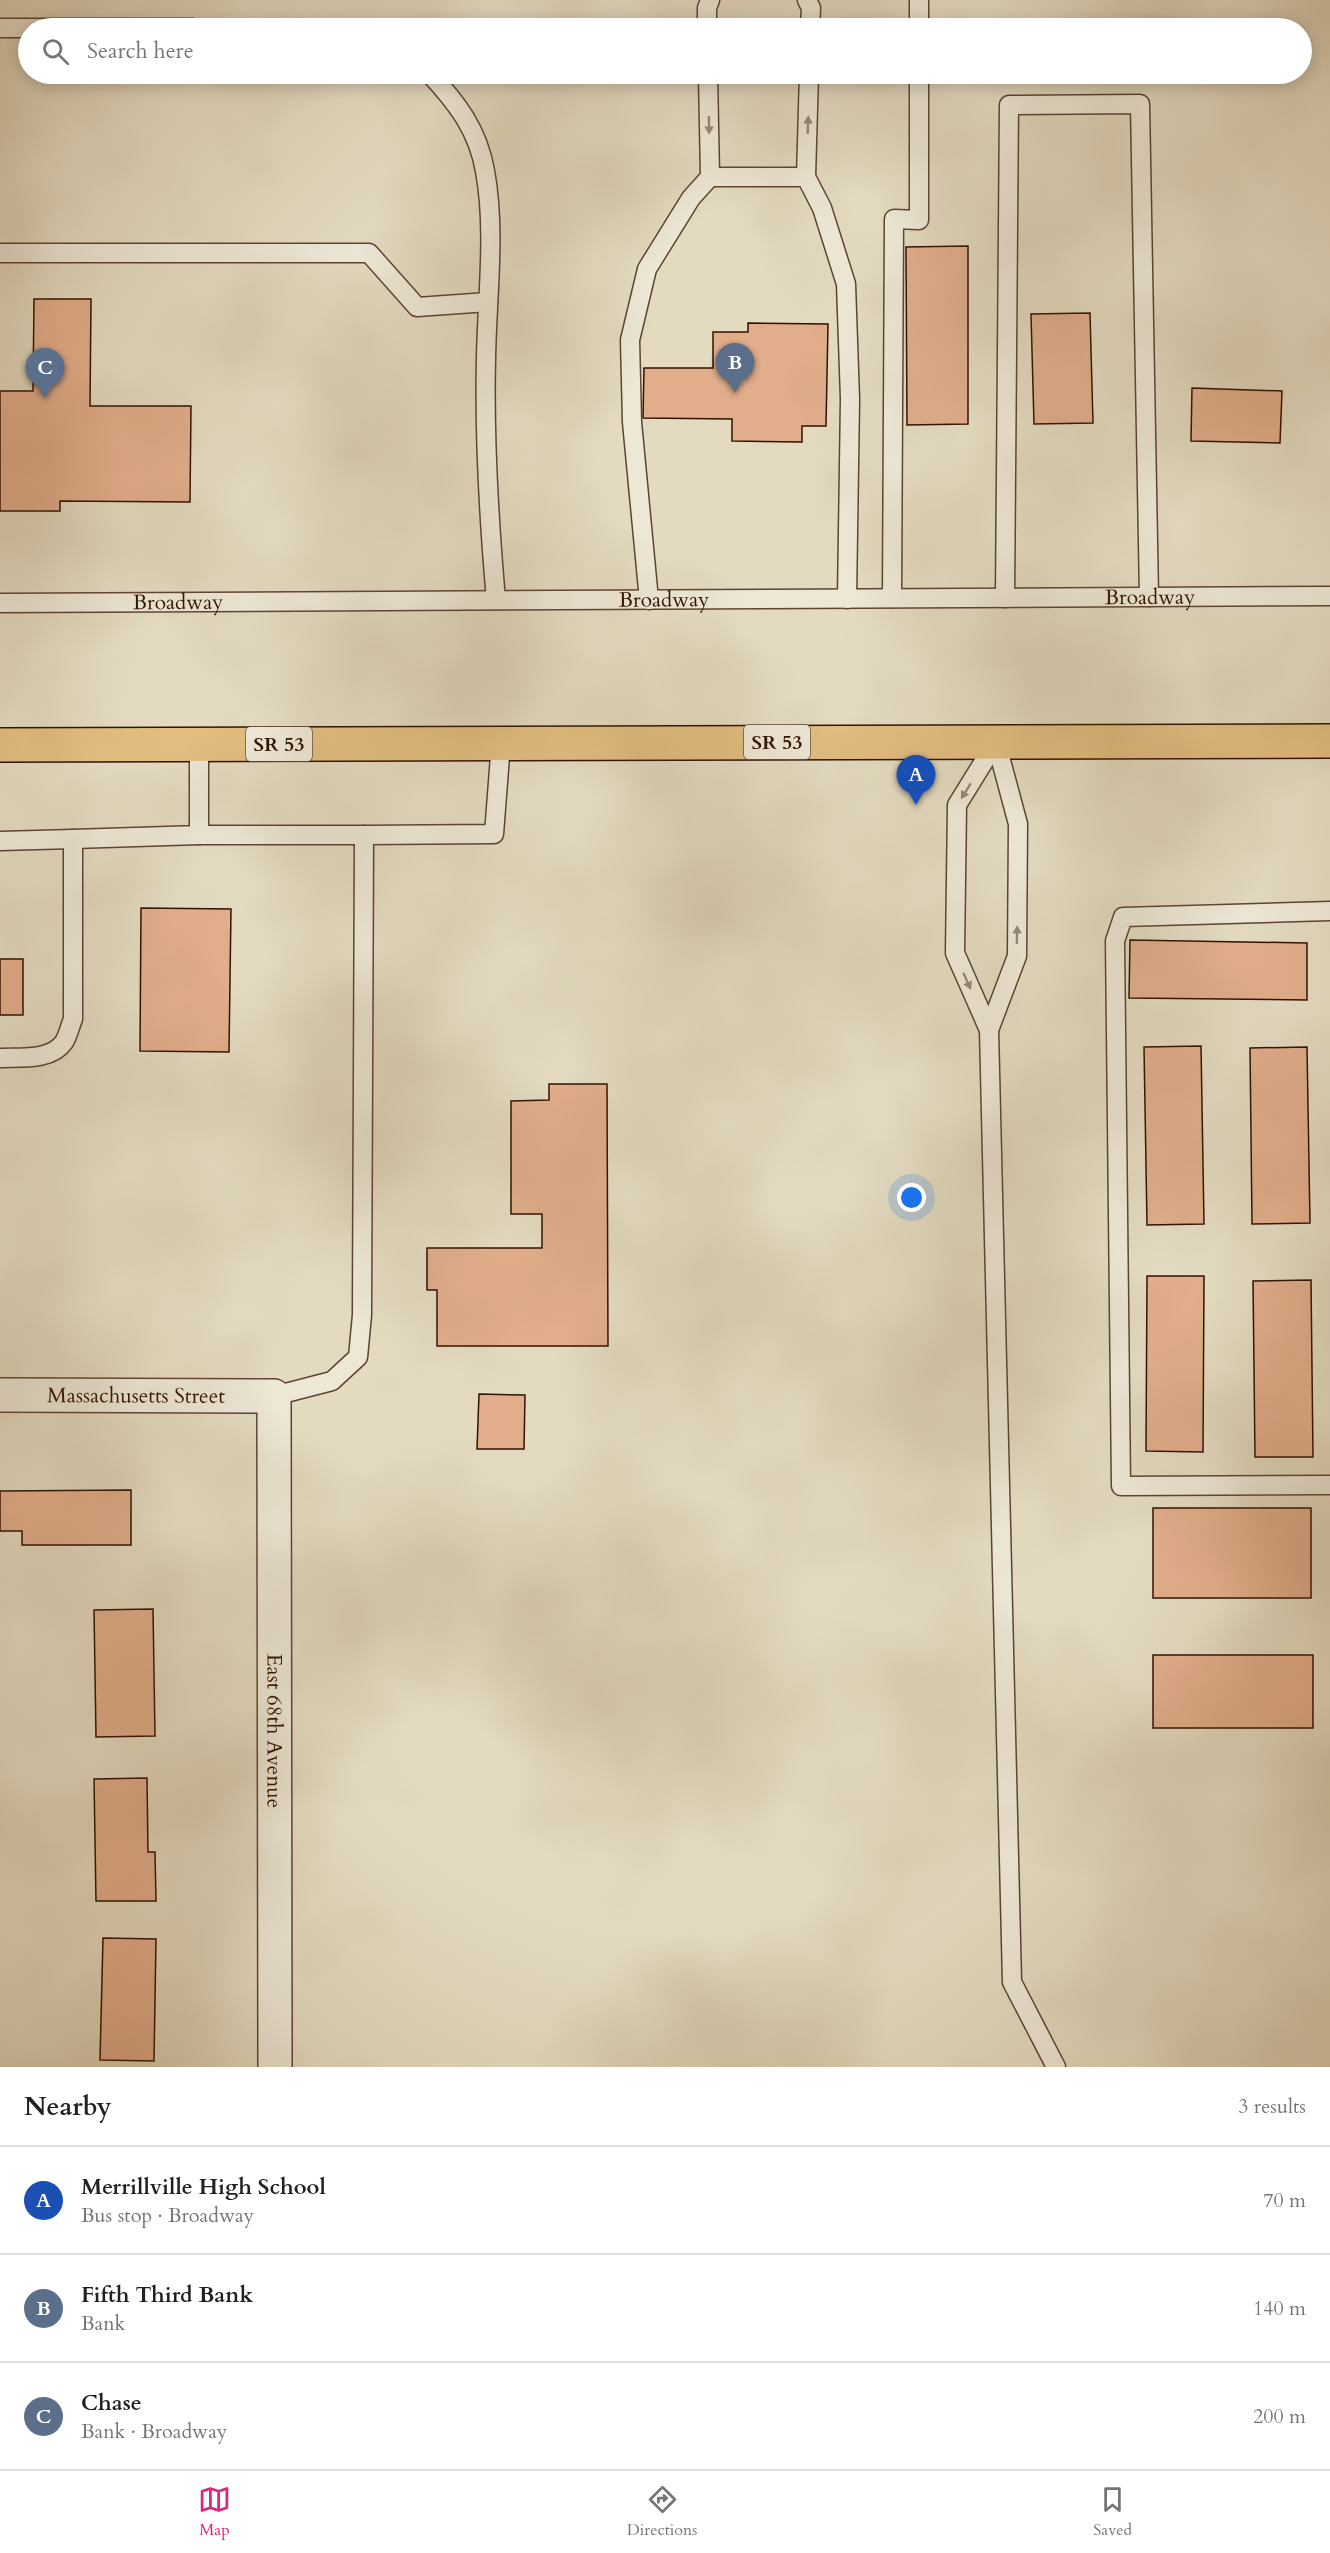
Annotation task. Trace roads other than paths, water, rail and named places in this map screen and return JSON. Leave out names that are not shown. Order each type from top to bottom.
[{"type":"main road","name":"SR 53","points":[[0,745],[1330,741]]},
{"type":"street","name":"Massachusetts Street","points":[[0,1395],[274,1396]]},
{"type":"street","name":"East 68th Avenue","points":[[274,1396],[275,2067]]},
{"type":"lane","points":[[707,18],[710,0]]},
{"type":"lane","points":[[807,0],[811,8],[810,18]]},
{"type":"lane","points":[[919,0],[919,18]]},
{"type":"lane","points":[[0,28],[18,28]]},
{"type":"lane","points":[[440,84],[456,101],[472,131],[485,170],[490,218],[486,362],[490,532],[496,600]]},
{"type":"lane","points":[[649,600],[632,422],[630,340],[647,269],[691,198],[710,177],[708,84]]},
{"type":"lane","points":[[809,84],[806,177],[822,208],[846,284],[850,399],[847,599]]},
{"type":"lane","points":[[892,598],[894,219],[919,220],[919,84]]},
{"type":"lane","points":[[1005,598],[1009,105],[1140,104],[1149,597]]},
{"type":"lane","points":[[710,177],[806,177]]},
{"type":"lane","points":[[0,253],[369,253],[417,307],[488,302]]},
{"type":"lane","name":"Broadway","points":[[0,603],[1330,596]]},
{"type":"lane","points":[[989,1030],[955,953],[957,805],[996,742]]},
{"type":"lane","points":[[996,742],[1018,824],[1017,956],[989,1030],[1012,1982],[1056,2067]]},
{"type":"lane","points":[[0,841],[199,835],[494,834],[501,743]]},
{"type":"lane","points":[[199,744],[199,835]]},
{"type":"lane","points":[[274,1396],[332,1381],[358,1357],[362,1315],[364,835]]},
{"type":"lane","points":[[0,1058],[35,1057],[52,1051],[64,1043],[73,1019],[73,839]]},
{"type":"lane","points":[[1330,911],[1123,917],[1115,941],[1121,1486],[1330,1485]]},
{"type":"place","name":"Fifth Third Bank","points":[[735,393]]},
{"type":"place","name":"Chase","points":[[45,398]]},
{"type":"place","name":"Merrillville High School","points":[[916,805]]}]
